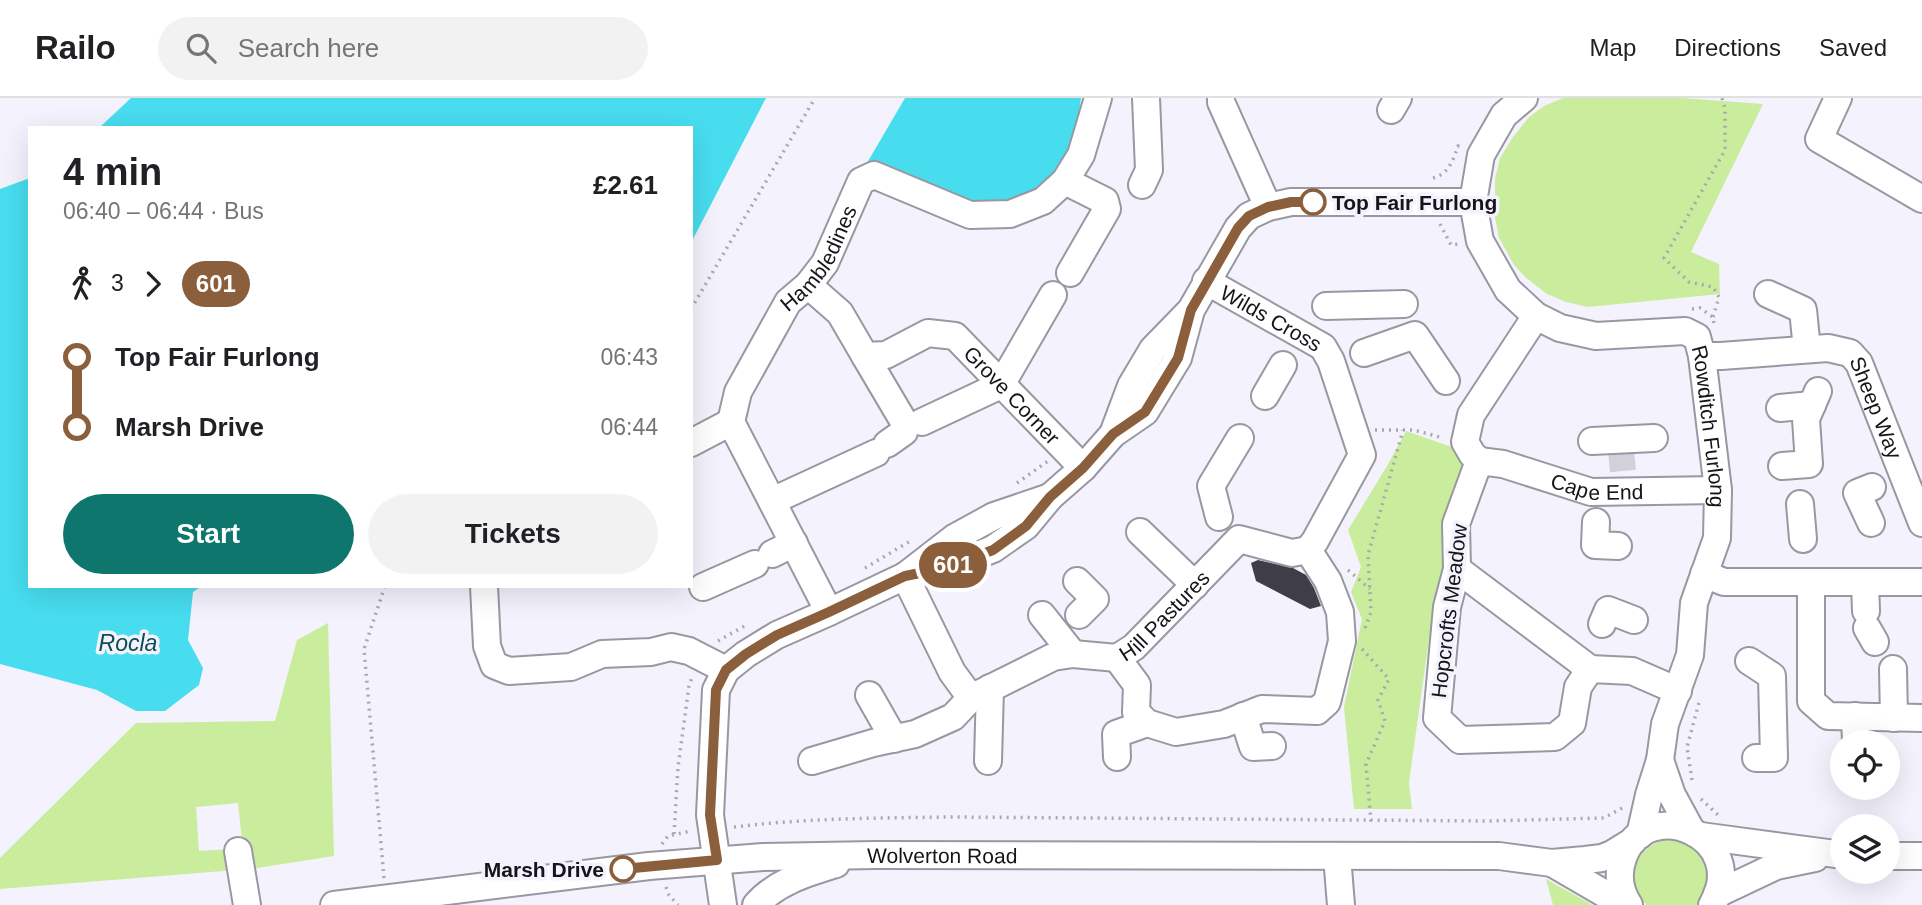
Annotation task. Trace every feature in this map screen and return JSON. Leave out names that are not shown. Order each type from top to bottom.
[{"type":"street","name":"Hambledines","points":[[731,422],[738,392],[788,302],[808,285],[825,263],[861,181],[874,175],[971,215],[1010,214],[1043,201],[1066,181],[1081,155],[1098,98]]},
{"type":"street","points":[[1142,185],[1149,170],[1146,98]]},
{"type":"street","points":[[1220,98],[1268,207]]},
{"type":"street","name":"Rowditch Furlong","points":[[1524,98],[1504,116],[1482,155],[1473,202],[1480,241],[1508,290],[1536,316],[1560,328],[1596,336],[1685,331],[1697,337],[1712,356],[1718,490],[1717,538],[1694,603],[1689,693],[1665,724],[1660,760],[1671,794],[1696,833],[1712,848],[1719,862],[1720,878],[1714,899]]},
{"type":"street","points":[[1838,98],[1819,139],[1922,199]]},
{"type":"street","points":[[1066,181],[1105,201],[1107,209],[1070,273]]},
{"type":"street","points":[[723,905],[710,815],[716,690],[726,670],[777,635],[905,576],[954,538],[995,516],[1050,497],[1083,468],[1113,434],[1145,412],[1178,358],[1191,310],[1206,281],[1238,228],[1249,216],[1268,207],[1291,202],[1473,202]]},
{"type":"street","name":"Wilds Cross","points":[[1206,281],[1348,357],[1354,429],[1362,455],[1308,550]]},
{"type":"street","points":[[772,501],[882,449],[904,432],[904,422],[840,313],[808,285]]},
{"type":"street","points":[[1768,294],[1804,310],[1813,373],[1806,419],[1809,464],[1783,466]]},
{"type":"street","points":[[922,422],[1002,385],[1053,295]]},
{"type":"street","points":[[1265,396],[1305,336],[1404,304]]},
{"type":"street","name":"Hopcrofts Meadow","points":[[1536,316],[1471,415],[1472,452],[1456,524],[1457,569],[1447,607],[1437,718],[1460,740],[1555,737],[1572,723],[1584,664]]},
{"type":"street","name":"Grove Corner","points":[[865,356],[886,355],[928,333],[955,336],[1083,468]]},
{"type":"street","points":[[1348,357],[1415,335],[1446,381]]},
{"type":"street","name":"Sheep Way","points":[[1712,356],[1813,373],[1828,348],[1850,354],[1859,363],[1888,482],[1922,523]]},
{"type":"street","points":[[1780,408],[1813,373]]},
{"type":"street","points":[[693,442],[731,422],[772,501],[774,554],[829,612]]},
{"type":"street","points":[[1117,658],[1137,685],[1136,712],[1147,723],[1176,732],[1224,724],[1262,709],[1317,710],[1327,702],[1342,641],[1340,612],[1328,581],[1308,550],[1292,553],[1229,529],[1212,486],[1240,438]]},
{"type":"street","points":[[1592,441],[1623,463],[1654,438]]},
{"type":"street","name":"Cape End","points":[[1472,452],[1591,492],[1596,505]]},
{"type":"street","name":"Cape End","points":[[1596,505],[1623,463],[1718,490]]},
{"type":"street","points":[[1871,523],[1857,493],[1888,482]]},
{"type":"street","points":[[1800,504],[1806,566],[1811,701]]},
{"type":"street","points":[[1596,505],[1595,545],[1618,546]]},
{"type":"street","name":"Hill Pastures","points":[[812,761],[915,734],[953,717],[980,693],[1053,657],[1069,633],[1117,658],[1134,647],[1195,585],[1229,529]]},
{"type":"street","points":[[1140,531],[1195,585]]},
{"type":"street","points":[[703,587],[774,554]]},
{"type":"street","points":[[1704,574],[1724,582],[1806,566],[1865,583],[1922,582]]},
{"type":"street","points":[[1457,569],[1584,664],[1632,671],[1689,693]]},
{"type":"street","points":[[905,576],[953,672],[980,693],[988,761]]},
{"type":"street","points":[[1042,615],[1069,633],[1095,599],[1077,581]]},
{"type":"street","points":[[1865,583],[1869,627]]},
{"type":"street","points":[[484,588],[487,646],[494,665],[509,671],[571,667],[602,654],[651,652],[671,647],[689,651],[726,670]]},
{"type":"street","points":[[1584,664],[1608,610],[1634,620]]},
{"type":"street","points":[[1749,661],[1772,676],[1774,758],[1756,758]]},
{"type":"street","points":[[1893,669],[1894,718]]},
{"type":"street","points":[[869,695],[894,739]]},
{"type":"street","points":[[1773,704],[1811,701],[1828,716],[1855,729],[1894,718],[1922,718]]},
{"type":"street","points":[[1243,716],[1253,747],[1272,746]]},
{"type":"street","points":[[1117,757],[1116,734],[1147,723]]},
{"type":"street","points":[[1626,905],[1620,883],[1624,854],[1671,794]]},
{"type":"street","name":"Wolverton Road","points":[[334,905],[649,866],[763,857],[1499,856],[1552,863],[1602,858],[1651,829],[1664,826],[1678,826],[1696,833]]},
{"type":"street","points":[[1696,833],[1830,854]]},
{"type":"street","points":[[238,851],[247,905]]},
{"type":"street","points":[[755,905],[782,884],[811,872],[875,855]]},
{"type":"street","points":[[1337,856],[1340,905]]},
{"type":"street","points":[[1714,899],[1776,866],[1830,856]]},
{"type":"street","name":"Wolverton Road","points":[[1552,863],[1626,905]]},
{"type":"path","points":[[693,306],[815,98]]},
{"type":"path","points":[[1712,356],[1713,317],[1718,297],[1713,286],[1689,282],[1664,258],[1726,150],[1725,108],[1722,98]]},
{"type":"path","points":[[1429,179],[1438,177],[1452,164],[1458,146],[1482,155]]},
{"type":"path","points":[[1687,309],[1700,308],[1713,317]]},
{"type":"path","points":[[1354,429],[1414,430],[1455,442],[1472,452]]},
{"type":"path","points":[[1362,634],[1371,612],[1368,555],[1403,430]]},
{"type":"path","points":[[377,901],[384,876],[364,649],[384,588]]},
{"type":"path","points":[[1362,641],[1362,649],[1389,680],[1378,701],[1385,721],[1366,764],[1371,822]]},
{"type":"path","points":[[1671,794],[1687,747],[1689,693]]},
{"type":"path","points":[[729,828],[866,818],[953,817],[1371,822],[1604,818],[1618,811],[1634,797],[1671,794],[1720,817]]},
{"type":"path","points":[[662,847],[668,836],[687,832]]},
{"type":"path","points":[[665,884],[669,895],[678,905]]},
{"type":"green space","points":[[1563,98],[1682,98],[1763,104],[1691,252],[1719,264],[1720,294],[1588,307],[1547,294],[1514,265],[1499,238],[1495,218],[1495,179],[1500,158],[1529,117],[1544,106]]},
{"type":"green space","points":[[1406,431],[1472,454],[1435,597],[1409,782],[1412,809],[1354,809],[1344,707],[1362,619],[1351,592],[1361,567],[1348,530]]},
{"type":"green space","points":[[328,623],[334,856],[245,870],[238,803],[196,807],[199,851],[233,849],[236,870],[0,889],[0,858],[136,723],[275,721],[297,640]]},
{"type":"green space","points":[[1672,838],[1692,844],[1700,851],[1707,867],[1706,891],[1696,905],[1647,905],[1634,885],[1636,864],[1649,847]]},
{"type":"green space","points":[[1546,879],[1589,903],[1592,905],[1553,905]]},
{"type":"water","points":[[131,98],[766,98],[693,239],[693,126],[101,126]]},
{"type":"water","points":[[905,98],[1081,98],[1075,145],[1050,190],[1012,208],[950,204],[867,163]]},
{"type":"water","name":"Rocla","points":[[28,179],[28,588],[199,588],[193,592],[188,640],[203,668],[199,685],[165,711],[136,711],[97,690],[0,664],[0,189]]},
{"type":"building","points":[[1258,560],[1293,568],[1306,575],[1321,606],[1310,609],[1256,581],[1251,563]]},
{"type":"tunnel","points":[[1621,451],[1623,471]]},
{"type":"bus line","name":"601","points":[[623,869],[717,860],[710,815],[716,690],[726,670],[777,635],[905,576],[945,568],[993,550],[1026,526],[1050,497],[1083,468],[1113,434],[1145,412],[1178,358],[1191,310],[1238,228],[1249,216],[1268,207],[1291,202],[1313,202]]},
{"type":"place","name":"Top Fair Furlong","points":[[1313,202]]},
{"type":"place","name":"Marsh Drive","points":[[623,869]]}]
